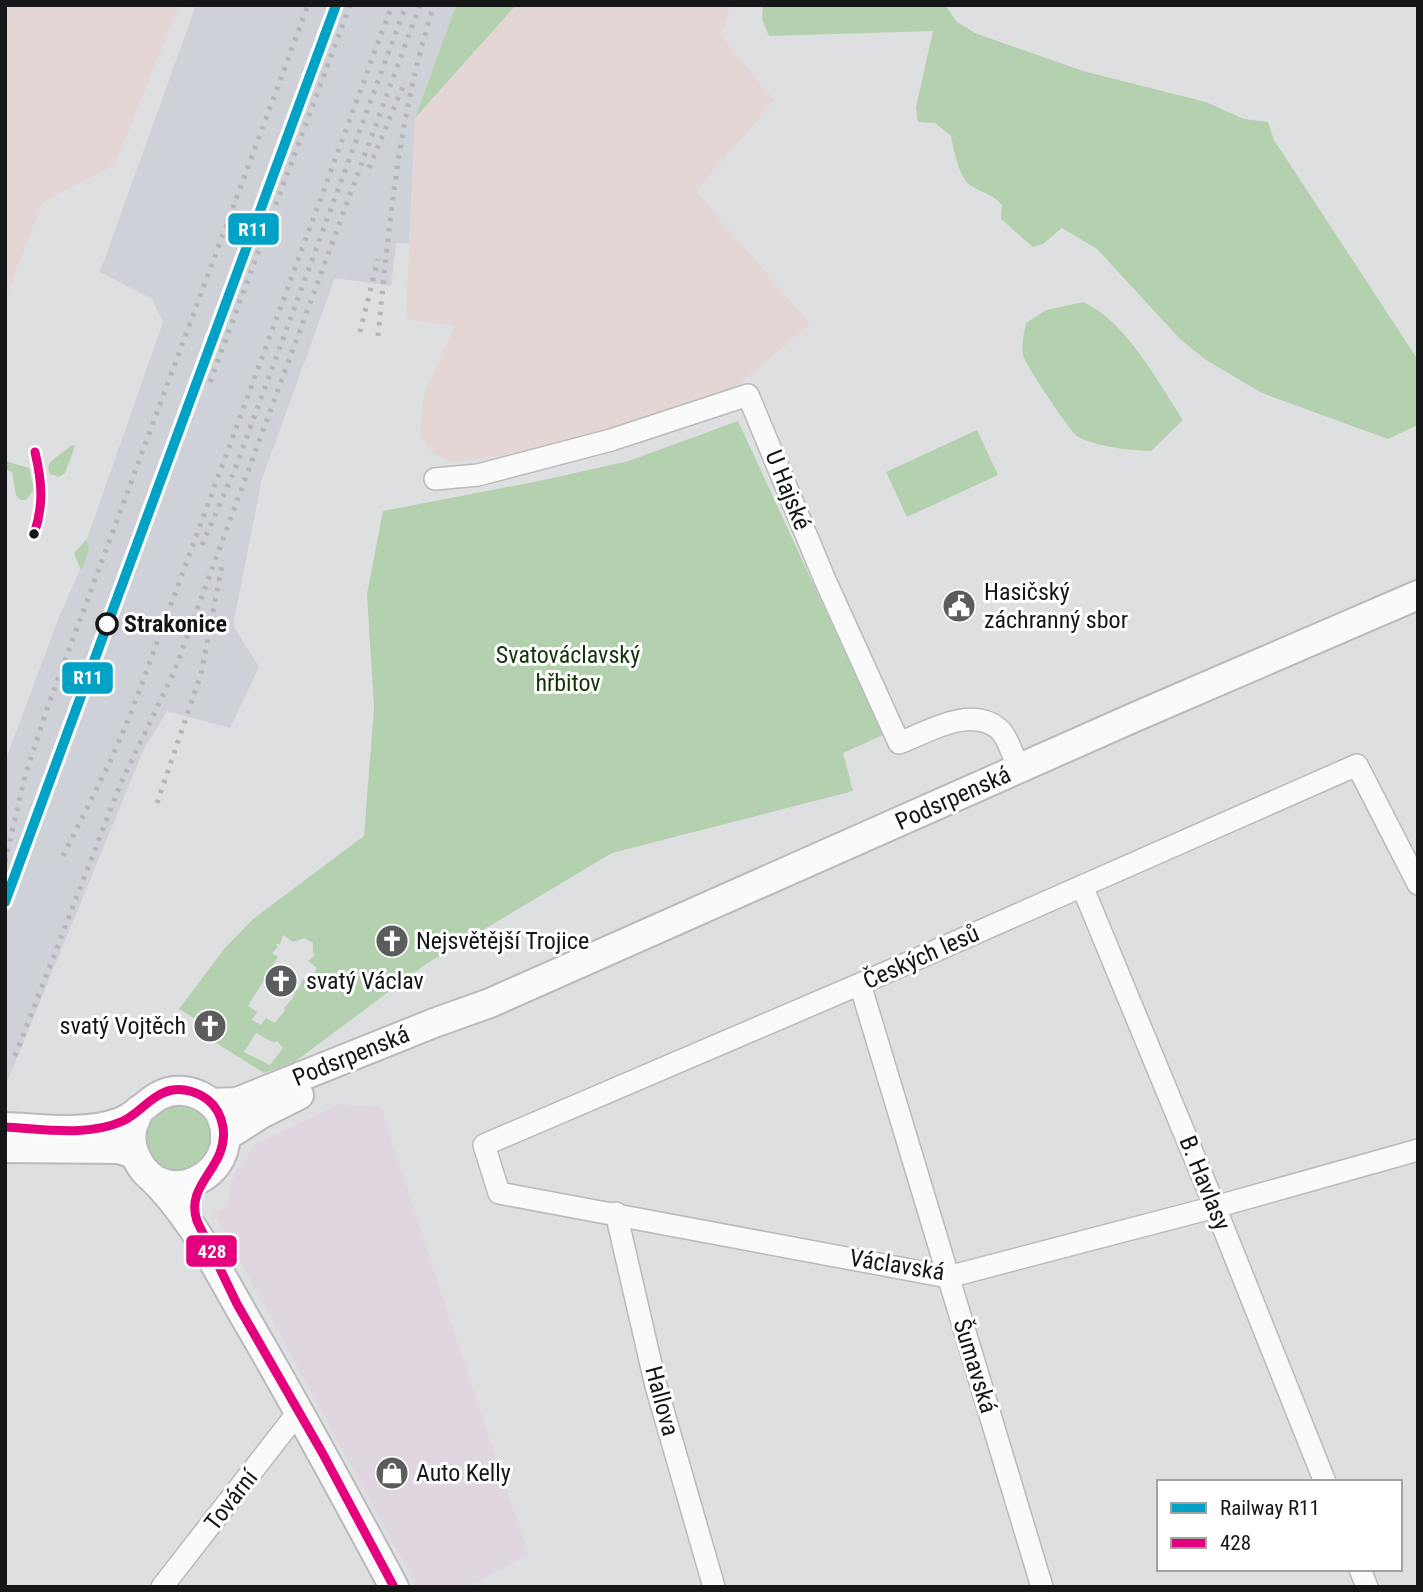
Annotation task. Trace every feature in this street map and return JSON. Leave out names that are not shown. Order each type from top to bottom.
[{"type":"main road","name":"Podsrpenská","points":[[225,1137],[261,1114],[427,1036],[490,1003],[1418,596]]},
{"type":"main road","name":"Podsrpenská","points":[[5,1127],[97,1128],[120,1123],[149,1100],[173,1090],[200,1095],[211,1103],[237,1102],[490,1003]]},
{"type":"main road","points":[[5,1148],[119,1149],[164,1183],[179,1185],[195,1182],[219,1163],[225,1147],[221,1115],[211,1103]]},
{"type":"main road","points":[[139,1110],[131,1132],[142,1165],[171,1196],[216,1265],[394,1587]]},
{"type":"main road","points":[[206,1175],[194,1206],[195,1217],[216,1265]]},
{"type":"street","name":"U Hajské","points":[[435,479],[478,475],[611,440],[748,395],[825,580],[899,743],[952,723],[981,719],[1001,730],[1019,769]]},
{"type":"street","name":"Českých lesů","points":[[484,1145],[860,984],[1357,765],[1417,879]]},
{"type":"street","name":"B. Havlasy","points":[[1082,886],[1324,1480]]},
{"type":"street","name":"Šumavská","points":[[860,984],[1042,1587]]},
{"type":"street","name":"Václavská","points":[[484,1145],[499,1193],[948,1277],[1418,1150]]},
{"type":"street","name":"Hallova","points":[[616,1213],[656,1386],[714,1587]]},
{"type":"street","name":"Tovární","points":[[162,1587],[299,1411]]},
{"type":"shaded area","points":[[5,5],[179,5],[115,164],[42,203],[5,300]]},
{"type":"shaded area","points":[[196,5],[457,5],[415,118],[409,244],[396,243],[391,286],[335,278],[262,479],[233,625],[259,667],[230,728],[167,711],[143,751],[5,1087],[5,762],[57,622],[89,549],[87,539],[163,322],[152,299],[100,272]]},
{"type":"shaded area","points":[[516,5],[731,5],[721,35],[774,101],[696,191],[810,324],[723,398],[529,452],[451,462],[431,453],[420,435],[426,388],[455,326],[406,319],[415,118]]},
{"type":"shaded area","points":[[340,1104],[381,1107],[529,1554],[469,1587],[417,1587],[214,1213],[228,1205],[230,1185],[239,1166],[256,1144]]},
{"type":"green space","points":[[457,5],[516,5],[415,118],[453,14]]},
{"type":"green space","points":[[763,5],[945,5],[957,22],[975,33],[1083,71],[1206,102],[1244,119],[1268,122],[1274,140],[1418,360],[1418,425],[1388,439],[1262,393],[1206,360],[1180,339],[1097,249],[1062,228],[1043,244],[1033,247],[1001,219],[1002,205],[998,201],[973,187],[964,178],[951,136],[935,123],[918,122],[916,107],[933,31],[769,36],[762,19]]},
{"type":"green space","points":[[1083,302],[1099,311],[1127,337],[1183,420],[1151,451],[1102,445],[1077,436],[1025,361],[1022,347],[1026,323],[1046,310]]},
{"type":"green space","name":"Svatováclavský hřbitov","points":[[738,421],[883,735],[843,753],[853,791],[612,853],[426,964],[293,1063],[264,1073],[194,1029],[197,1020],[179,1009],[224,949],[253,919],[364,836],[374,708],[367,594],[383,511],[629,461]],"holes":[[[391,928],[399,930],[402,938],[400,944],[386,950],[379,934]],[[283,935],[293,942],[304,938],[313,943],[315,955],[308,961],[317,968],[312,978],[306,975],[306,979],[303,979],[275,1023],[266,1018],[261,1025],[252,1020],[257,1012],[248,1006],[278,957],[272,953],[278,947],[276,944],[280,944]],[[208,1018],[219,1023],[212,1036],[201,1030]],[[256,1033],[274,1043],[277,1041],[283,1048],[270,1065],[244,1052]]]},
{"type":"green space","points":[[977,430],[998,475],[907,517],[886,472]]},
{"type":"green space","points":[[72,445],[75,446],[65,473],[59,477],[50,474],[50,462]]},
{"type":"green space","points":[[5,461],[29,468],[34,489],[26,500],[20,500],[16,495],[12,472],[5,469]]},
{"type":"green space","points":[[87,539],[89,549],[81,571],[74,553]]},
{"type":"green space","points":[[178,1106],[191,1109],[201,1116],[208,1126],[211,1139],[208,1152],[201,1162],[191,1169],[178,1172],[165,1169],[155,1162],[148,1152],[145,1139],[148,1126],[155,1116],[165,1109]]},
{"type":"railway","points":[[5,862],[25,776],[47,709],[308,5]]},
{"type":"railway","points":[[210,382],[350,5]]},
{"type":"railway","points":[[63,856],[111,760],[131,713],[392,5]]},
{"type":"railway","points":[[202,545],[235,469],[406,5]]},
{"type":"railway","points":[[15,1056],[120,785],[174,672],[420,5]]},
{"type":"railway","points":[[378,336],[391,211],[404,127],[422,45],[434,5]]},
{"type":"railway","points":[[369,168],[404,84]]},
{"type":"railway","points":[[360,332],[378,259]]},
{"type":"railway","points":[[157,803],[201,674],[223,560]]},
{"type":"rail line","name":"R11","points":[[5,902],[336,5]]},
{"type":"transit line","name":"428","points":[[34,534],[41,493],[35,452]]},
{"type":"transit line","name":"428","points":[[5,1127],[64,1131],[109,1126],[129,1118],[158,1095],[172,1090],[195,1093],[214,1106],[222,1123],[223,1141],[220,1154],[196,1196],[197,1221],[237,1304],[323,1454],[394,1587]]},
{"type":"place","name":"Hasičský záchranný sbor","points":[[959,606]]},
{"type":"place","name":"Strakonice","points":[[107,624]]},
{"type":"place","name":"Nejsvětější Trojice","points":[[392,941]]},
{"type":"place","name":"svatý Václav","points":[[281,981]]},
{"type":"place","name":"svatý Vojtěch","points":[[210,1026]]},
{"type":"place","name":"Auto Kelly","points":[[392,1473]]}]
